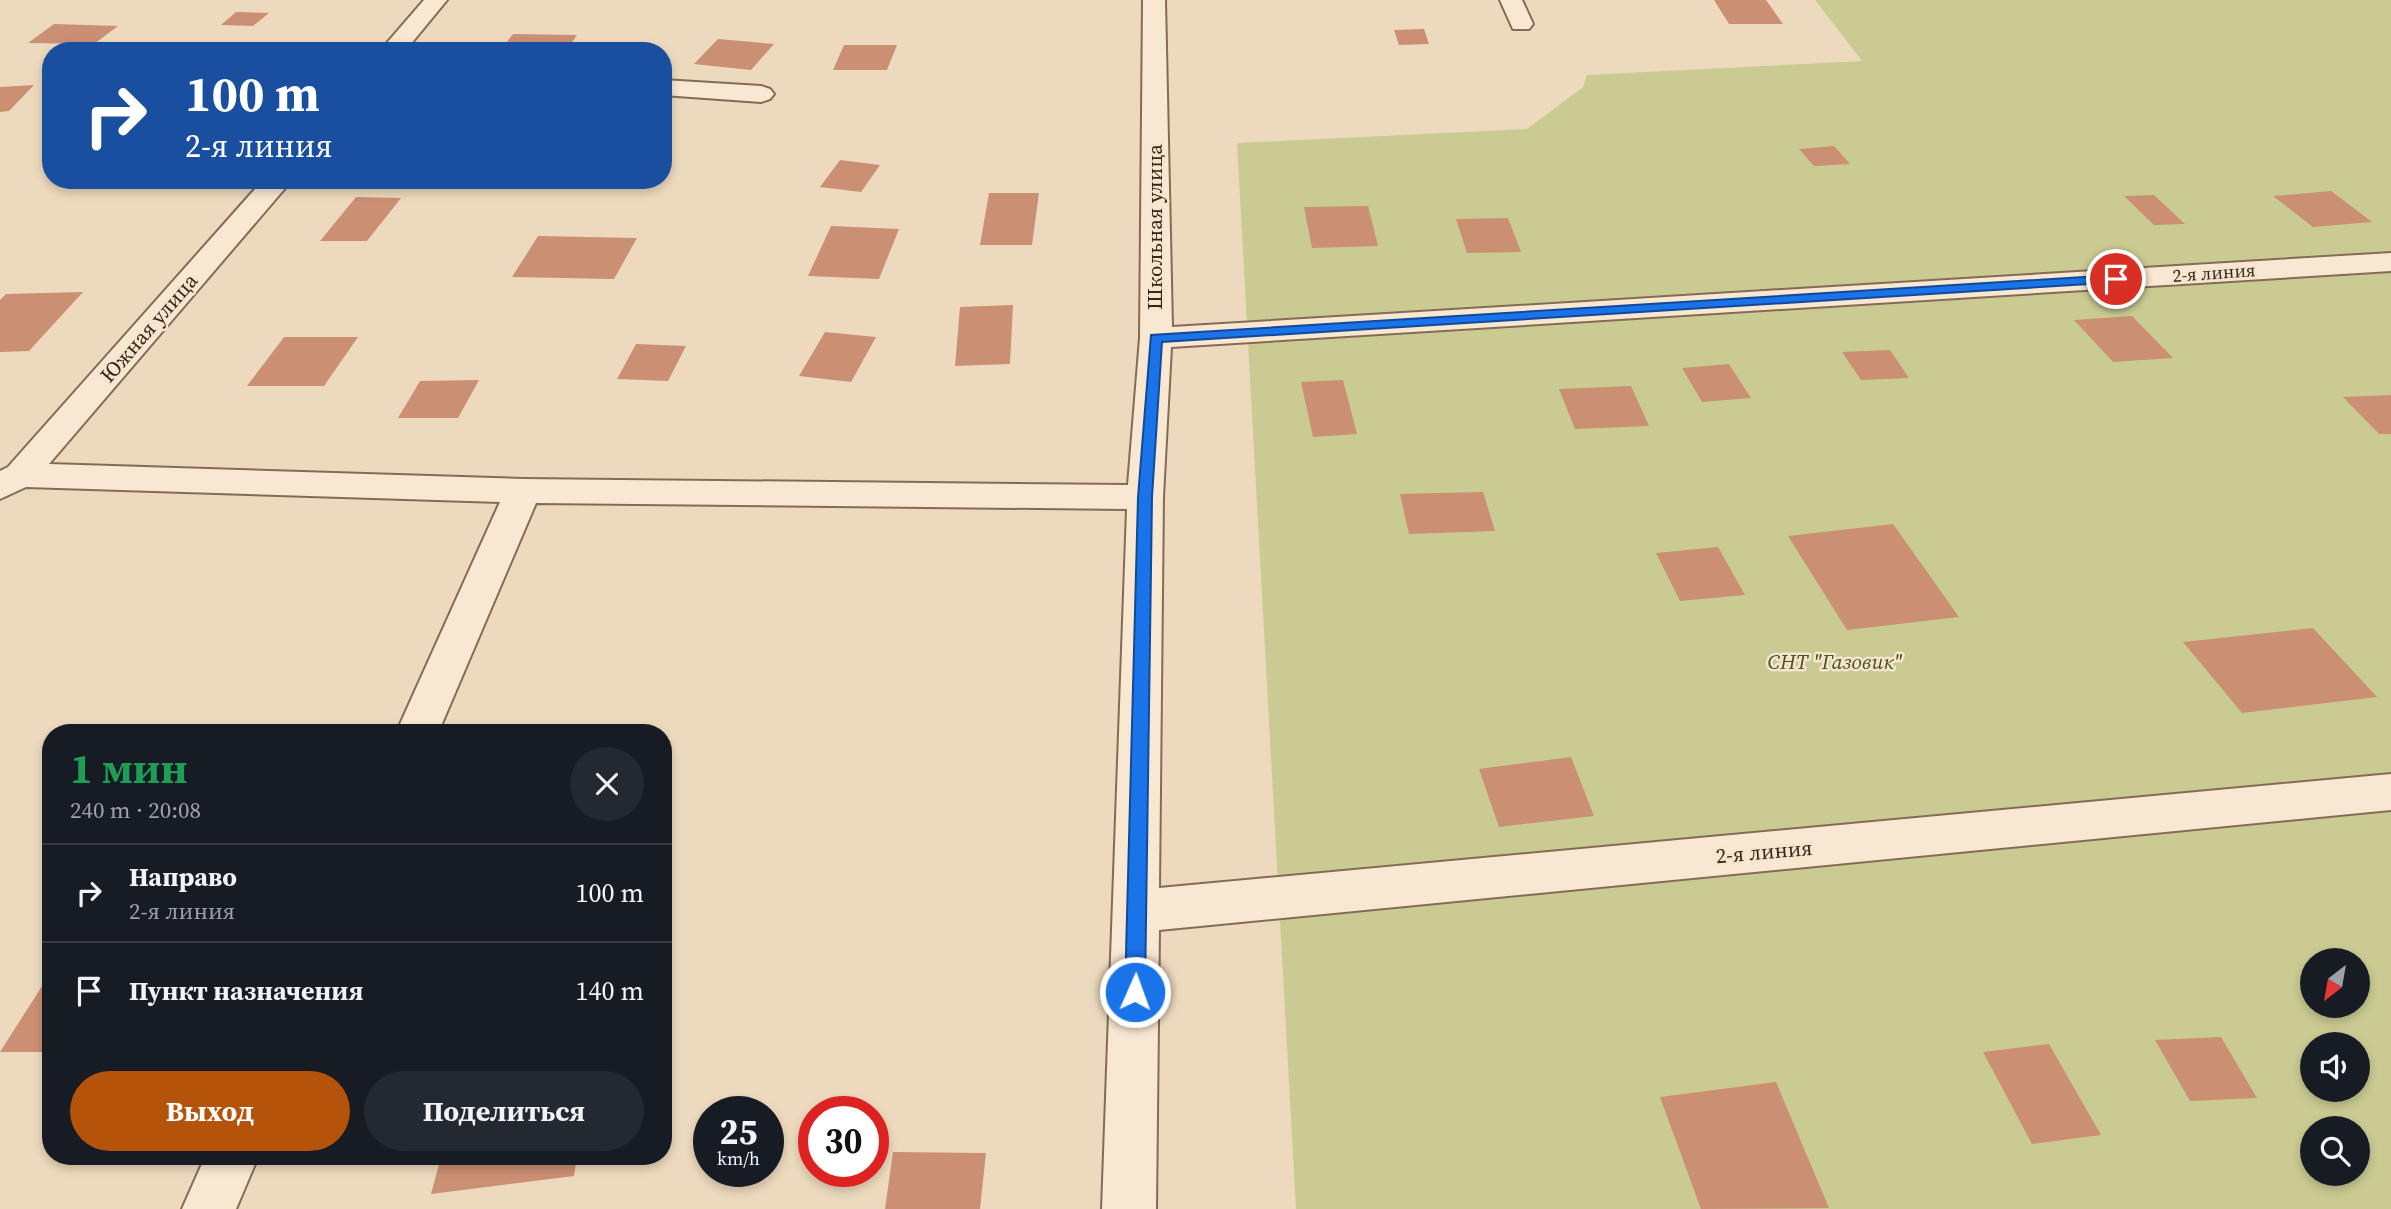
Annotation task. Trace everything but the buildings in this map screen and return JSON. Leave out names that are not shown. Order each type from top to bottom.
[{"type":"street","points":[[400,42],[436,0]]},
{"type":"street","name":"Школьная улица","points":[[1129,1209],[1138,911],[1145,497],[1156,338],[1154,0]]},
{"type":"street","points":[[1511,0],[1521,24]]},
{"type":"street","points":[[672,88],[761,94]]},
{"type":"street","name":"Южная улица","points":[[10,481],[270,189]]},
{"type":"street","name":"2-я линия","points":[[1156,338],[2391,262]]},
{"type":"street","points":[[10,481],[523,491],[1145,497]]},
{"type":"street","points":[[421,724],[523,491]]},
{"type":"street","name":"2-я линия","points":[[1138,911],[2391,792]]},
{"type":"street","points":[[209,1209],[228,1165]]},
{"type":"green space","name":"СНТ \"Газовик\"","points":[[1815,0],[2391,0],[2391,1209],[1296,1209],[1237,143],[1527,129],[1583,87],[1587,75],[1862,61]]},
{"type":"route","points":[[1135,992],[1145,497],[1156,338],[2116,279]]}]
